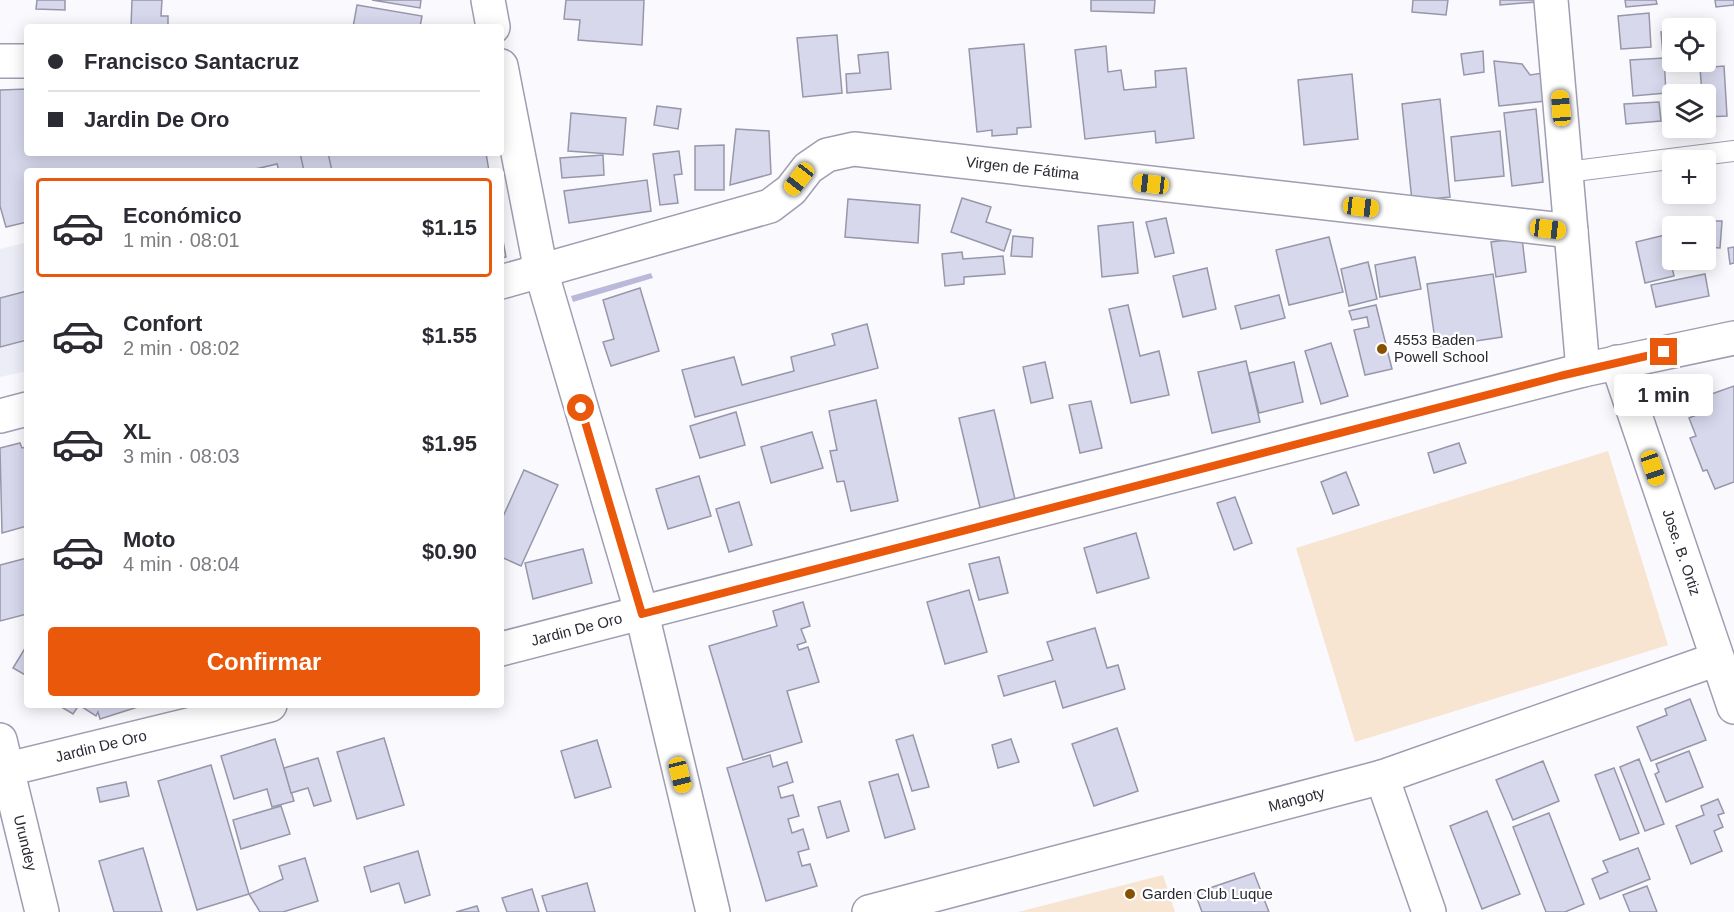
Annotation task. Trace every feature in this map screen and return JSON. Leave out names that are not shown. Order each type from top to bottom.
[{"type":"street","points":[[488,0],[492,24]]},
{"type":"street","points":[[1551,0],[1583,370]]},
{"type":"street","points":[[0,61],[24,61]]},
{"type":"street","points":[[504,81],[541,271],[642,614],[713,912]]},
{"type":"street","name":"Virgen de Fátima","points":[[504,281],[770,206],[791,190],[808,168],[827,155],[855,149],[1571,231]]},
{"type":"street","name":"Jardin De Oro","points":[[504,648],[1583,370],[1734,338]]},
{"type":"street","name":"Jose. B. Ortiz","points":[[1617,362],[1734,707]]},
{"type":"street","points":[[0,416],[24,410]]},
{"type":"street","name":"Mangoty","points":[[869,912],[1382,777],[1717,658]]},
{"type":"street","name":"Jardin De Oro","points":[[2,760],[255,708]]},
{"type":"street","name":"Urundey","points":[[2,760],[42,912]]},
{"type":"street","points":[[1382,777],[1429,912]]},
{"type":"lane","points":[[1567,172],[1734,151]]},
{"type":"shaded area","points":[[24,243],[24,372],[0,377],[0,249]]},
{"type":"shaded area","points":[[1608,451],[1668,645],[1355,742],[1296,548]]},
{"type":"shaded area","name":"Garden Club Luque","points":[[1163,875],[1175,912],[1018,912]]},
{"type":"water","points":[[651,273],[653,278],[573,302],[571,296]]},
{"type":"building","points":[[37,0],[65,0],[65,10],[36,9]]},
{"type":"building","points":[[132,0],[162,0],[161,16],[168,16],[168,24],[131,24]]},
{"type":"building","points":[[372,0],[421,0],[420,8]]},
{"type":"building","points":[[566,0],[644,0],[642,45],[578,40],[580,20],[564,19]]},
{"type":"building","points":[[1091,0],[1155,0],[1154,13],[1091,11]]},
{"type":"building","points":[[1413,0],[1448,0],[1446,15],[1412,12]]},
{"type":"building","points":[[1500,0],[1536,0],[1536,2],[1500,5]]},
{"type":"building","points":[[1625,0],[1656,0],[1657,4],[1626,7]]},
{"type":"building","points":[[1715,0],[1734,0],[1734,5],[1716,7]]},
{"type":"building","points":[[357,5],[422,16],[421,24],[354,24]]},
{"type":"building","points":[[1649,13],[1651,47],[1621,49],[1618,16]]},
{"type":"building","points":[[837,35],[842,93],[803,97],[797,38]]},
{"type":"building","points":[[1024,44],[1031,127],[1017,128],[1017,134],[992,136],[992,130],[977,132],[969,49]]},
{"type":"building","points":[[1106,46],[1108,72],[1121,70],[1124,90],[1156,87],[1155,71],[1186,68],[1194,138],[1156,143],[1155,131],[1085,139],[1075,50]]},
{"type":"building","points":[[1483,51],[1484,72],[1464,75],[1461,54]]},
{"type":"building","points":[[888,52],[891,89],[847,93],[846,74],[860,73],[858,55]]},
{"type":"building","points":[[1662,58],[1662,72],[1665,72],[1665,84],[1662,84],[1662,93],[1633,96],[1630,60]]},
{"type":"building","points":[[1494,61],[1522,64],[1530,75],[1543,73],[1546,101],[1499,106]]},
{"type":"building","points":[[1724,66],[1727,116],[1716,117],[1716,84],[1701,84],[1700,72],[1716,72],[1716,67]]},
{"type":"building","points":[[1352,74],[1358,139],[1304,145],[1298,80]]},
{"type":"building","points":[[24,89],[24,156],[486,156],[488,168],[278,168],[277,164],[260,168],[24,168],[24,223],[6,227],[0,206],[0,90]]},
{"type":"building","points":[[1440,99],[1450,197],[1412,201],[1402,104]]},
{"type":"building","points":[[1659,102],[1661,121],[1626,124],[1624,104]]},
{"type":"building","points":[[657,106],[681,109],[678,129],[654,125]]},
{"type":"building","points":[[1536,109],[1543,182],[1512,186],[1504,113]]},
{"type":"building","points":[[571,113],[626,118],[623,155],[568,151]]},
{"type":"building","points":[[736,129],[769,131],[771,174],[730,185]]},
{"type":"building","points":[[1500,131],[1504,176],[1455,181],[1451,137]]},
{"type":"building","points":[[724,145],[724,190],[695,190],[695,146]]},
{"type":"building","points":[[679,151],[682,174],[674,175],[678,203],[660,205],[653,154]]},
{"type":"building","points":[[603,155],[604,175],[562,178],[560,158]]},
{"type":"building","points":[[301,156],[329,156],[331,168],[303,168]]},
{"type":"building","points":[[647,180],[651,211],[569,223],[564,191]]},
{"type":"building","points":[[962,198],[991,207],[986,222],[1011,230],[1004,251],[951,232]]},
{"type":"building","points":[[848,199],[920,205],[918,243],[845,237]]},
{"type":"building","points":[[1166,218],[1174,253],[1155,257],[1146,222]]},
{"type":"building","points":[[1716,221],[1722,221],[1720,248],[1716,248]]},
{"type":"building","points":[[1133,222],[1138,273],[1102,277],[1098,226]]},
{"type":"building","points":[[1013,236],[1033,238],[1032,257],[1011,256]]},
{"type":"building","points":[[1662,236],[1662,270],[1673,270],[1674,276],[1645,283],[1636,242]]},
{"type":"building","points":[[1329,237],[1343,292],[1289,305],[1276,250]]},
{"type":"building","points":[[1522,238],[1526,272],[1496,277],[1491,242]]},
{"type":"building","points":[[1734,247],[1734,263],[1730,264],[1728,248]]},
{"type":"building","points":[[962,252],[963,259],[1003,256],[1005,274],[964,277],[964,284],[945,286],[942,254]]},
{"type":"building","points":[[1415,257],[1421,289],[1380,297],[1375,265]]},
{"type":"building","points":[[1368,262],[1377,299],[1349,306],[1341,269]]},
{"type":"building","points":[[1207,268],[1216,309],[1183,317],[1173,276]]},
{"type":"building","points":[[1493,274],[1502,337],[1436,347],[1427,284]]},
{"type":"building","points":[[1705,274],[1709,296],[1656,307],[1651,285]]},
{"type":"building","points":[[640,288],[659,351],[611,366],[603,342],[614,339],[603,300]]},
{"type":"building","points":[[24,292],[24,341],[0,347],[0,298]]},
{"type":"building","points":[[1279,295],[1285,318],[1241,329],[1235,306]]},
{"type":"building","points":[[1128,305],[1140,356],[1159,351],[1169,395],[1131,403],[1109,309]]},
{"type":"building","points":[[1376,305],[1392,369],[1365,375],[1354,330],[1369,327],[1367,317],[1352,320],[1349,311]]},
{"type":"building","points":[[867,324],[878,368],[695,417],[682,370],[734,357],[742,385],[794,371],[791,357],[835,345],[832,334]]},
{"type":"building","points":[[1331,343],[1348,396],[1321,404],[1305,351]]},
{"type":"building","points":[[1246,361],[1260,422],[1212,433],[1198,372]]},
{"type":"building","points":[[1045,362],[1053,398],[1031,403],[1023,367]]},
{"type":"building","points":[[1294,362],[1303,402],[1259,413],[1249,373]]},
{"type":"building","points":[[1734,386],[1734,482],[1715,489],[1707,470],[1703,471],[1690,438],[1696,436],[1689,418],[1711,409],[1706,396]]},
{"type":"building","points":[[876,400],[898,501],[851,511],[844,481],[837,482],[830,451],[837,450],[829,411]]},
{"type":"building","points":[[1091,401],[1102,448],[1080,453],[1069,405]]},
{"type":"building","points":[[994,410],[1018,512],[983,520],[959,418]]},
{"type":"building","points":[[736,412],[745,445],[700,458],[690,426]]},
{"type":"building","points":[[812,432],[823,468],[771,483],[761,447]]},
{"type":"building","points":[[20,443],[24,448],[24,527],[2,533],[0,448]]},
{"type":"building","points":[[1459,443],[1466,463],[1434,473],[1428,453]]},
{"type":"building","points":[[524,470],[558,485],[521,566],[504,558],[504,514]]},
{"type":"building","points":[[1346,472],[1359,505],[1333,514],[1321,482]]},
{"type":"building","points":[[699,476],[711,516],[668,529],[656,489]]},
{"type":"building","points":[[1235,497],[1252,543],[1234,550],[1217,503]]},
{"type":"building","points":[[739,502],[752,545],[729,552],[716,509]]},
{"type":"building","points":[[1136,533],[1149,578],[1097,593],[1084,548]]},
{"type":"building","points":[[583,549],[592,583],[533,599],[525,563]]},
{"type":"building","points":[[999,557],[1008,593],[979,600],[969,564]]},
{"type":"building","points":[[24,559],[24,615],[0,621],[0,565]]},
{"type":"building","points":[[969,590],[987,652],[945,664],[927,602]]},
{"type":"building","points":[[803,602],[810,626],[801,629],[806,642],[797,645],[799,650],[808,647],[819,682],[787,691],[802,742],[743,760],[709,646],[777,626],[773,611]]},
{"type":"building","points":[[1095,628],[1107,668],[1118,665],[1125,689],[1063,708],[1055,681],[1004,696],[998,676],[1053,660],[1047,642]]},
{"type":"building","points":[[24,650],[24,674],[13,668]]},
{"type":"building","points":[[1690,699],[1706,740],[1651,761],[1637,727],[1667,715],[1665,709]]},
{"type":"building","points":[[63,708],[77,708],[73,714]]},
{"type":"building","points":[[84,708],[135,708],[100,719],[98,712],[96,716]]},
{"type":"building","points":[[1117,728],[1138,791],[1094,806],[1072,744]]},
{"type":"building","points":[[913,735],[929,787],[912,791],[896,740]]},
{"type":"building","points":[[384,738],[404,805],[357,819],[337,752]]},
{"type":"building","points":[[275,739],[294,801],[272,807],[267,789],[234,799],[221,756]]},
{"type":"building","points":[[1011,739],[1019,762],[998,768],[992,745]]},
{"type":"building","points":[[597,740],[611,787],[575,798],[561,751]]},
{"type":"building","points":[[1689,751],[1703,787],[1666,802],[1655,774],[1659,772],[1656,764]]},
{"type":"building","points":[[770,755],[773,767],[787,762],[793,782],[778,787],[781,798],[793,795],[799,816],[788,819],[792,833],[803,829],[809,849],[798,852],[802,866],[810,864],[817,886],[766,901],[727,768]]},
{"type":"building","points":[[318,758],[331,801],[314,806],[308,788],[291,793],[284,768]]},
{"type":"building","points":[[1639,759],[1664,824],[1645,831],[1620,767]]},
{"type":"building","points":[[1543,761],[1559,801],[1513,820],[1496,780]]},
{"type":"building","points":[[211,765],[249,894],[197,910],[158,781]]},
{"type":"building","points":[[1614,768],[1639,833],[1620,840],[1595,775]]},
{"type":"building","points":[[898,774],[915,829],[885,838],[869,782]]},
{"type":"building","points":[[126,782],[129,796],[100,802],[97,788]]},
{"type":"building","points":[[1718,799],[1724,813],[1718,815],[1723,827],[1714,831],[1722,851],[1691,864],[1676,826],[1704,815],[1701,806]]},
{"type":"building","points":[[840,801],[849,831],[827,838],[818,807]]},
{"type":"building","points":[[281,806],[290,834],[241,849],[233,820]]},
{"type":"building","points":[[1487,811],[1520,894],[1482,909],[1450,826]]},
{"type":"building","points":[[1549,813],[1584,904],[1565,912],[1546,912],[1513,827]]},
{"type":"building","points":[[143,848],[162,912],[114,912],[99,861]]},
{"type":"building","points":[[1638,848],[1650,879],[1600,899],[1592,879],[1608,872],[1603,861]]},
{"type":"building","points":[[418,851],[430,895],[405,903],[399,883],[371,892],[364,867]]},
{"type":"building","points":[[305,858],[318,901],[283,912],[260,912],[249,894],[283,879],[279,866]]},
{"type":"building","points":[[1254,873],[1269,912],[1202,912],[1195,893]]},
{"type":"building","points":[[587,883],[595,912],[547,912],[542,896]]},
{"type":"building","points":[[1647,886],[1657,912],[1630,912],[1623,895]]},
{"type":"building","points":[[532,889],[539,912],[507,912],[502,898]]},
{"type":"building","points":[[477,906],[479,912],[456,912]]},
{"type":"place","name":"4553 Baden Powell School","points":[[1382,349]]},
{"type":"place","name":"Garden Club Luque","points":[[1130,894]]},
{"type":"route","points":[[581,408],[642,614],[1049,507],[1560,376],[1664,352]]}]
